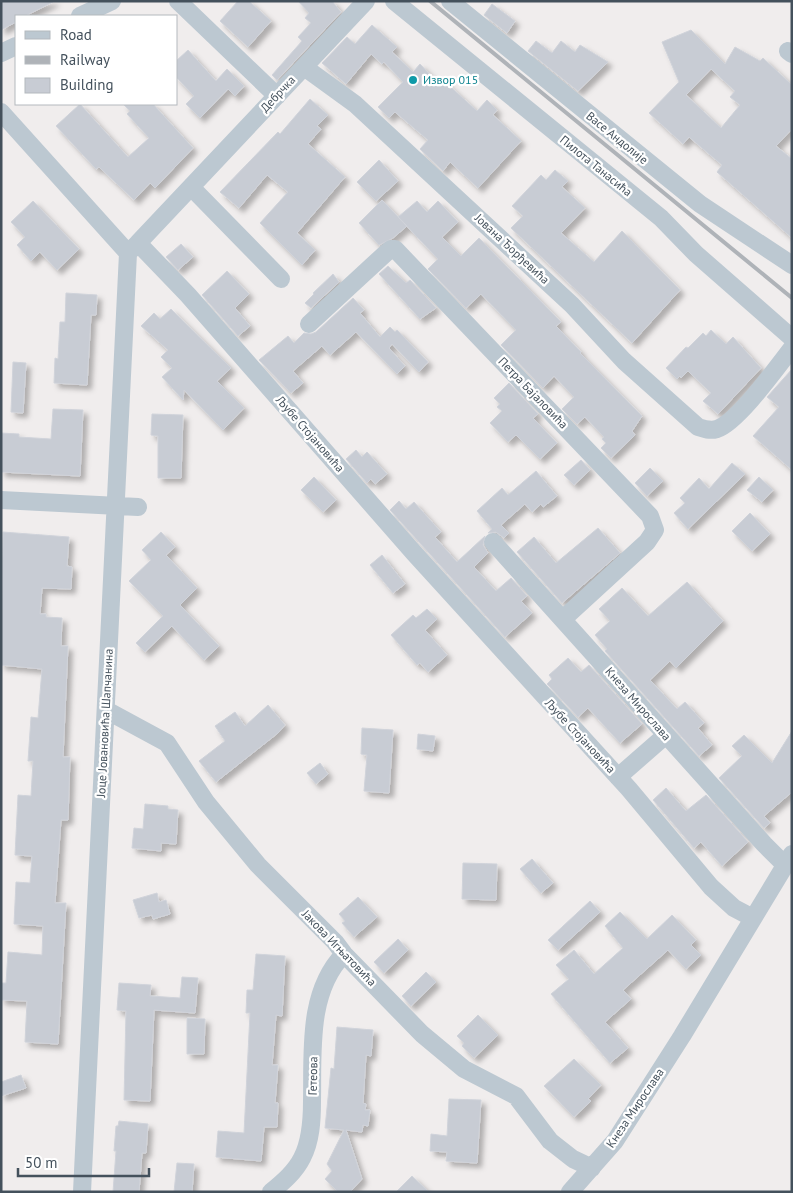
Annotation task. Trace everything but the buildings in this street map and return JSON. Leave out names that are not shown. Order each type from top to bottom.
[{"type":"street","points":[[82,15],[112,1]]},
{"type":"street","points":[[178,1],[277,96]]},
{"type":"street","name":"Дебрчка","points":[[133,248],[366,1]]},
{"type":"street","name":"Пилота Танасића","points":[[394,1],[660,218],[702,260],[792,338]]},
{"type":"street","name":"Васе Андолије","points":[[450,1],[700,204],[792,265]]},
{"type":"street","points":[[1,54],[15,47]]},
{"type":"street","name":"Јована Ђорђевића","points":[[304,67],[355,104],[572,305],[624,361],[688,420],[706,430],[717,429],[726,424],[753,396],[792,348]]},
{"type":"street","name":"Љубе Стојановића","points":[[1,112],[133,248],[188,295],[414,553],[618,777],[710,887],[734,908],[753,918]]},
{"type":"street","points":[[191,187],[281,279]]},
{"type":"street","name":"Јоце Јовановића Шапчанина","points":[[82,1192],[116,506],[133,248]]},
{"type":"street","name":"Петра Бајаловића","points":[[309,324],[386,253],[391,249],[395,250],[650,516],[655,530],[647,542],[563,619]]},
{"type":"street","points":[[1,500],[138,507]]},
{"type":"street","name":"Кнеза Мирослава","points":[[493,542],[666,735],[788,860],[682,1036],[615,1141],[570,1192]]},
{"type":"street","name":"Јакова Игњатовића","points":[[106,710],[167,743],[202,796],[235,837],[277,884],[429,1040],[464,1069],[516,1096],[550,1141],[573,1159],[592,1168]]},
{"type":"street","name":"Љубе Стојановића","points":[[618,777],[666,735]]},
{"type":"street","name":"Гетеова","points":[[271,1192],[294,1170],[303,1157],[309,1139],[312,1116],[314,1030],[319,1003],[330,970],[344,954]]},
{"type":"railway","points":[[430,1],[792,298]]},
{"type":"place","name":"Извор 015","points":[[413,80]]}]
